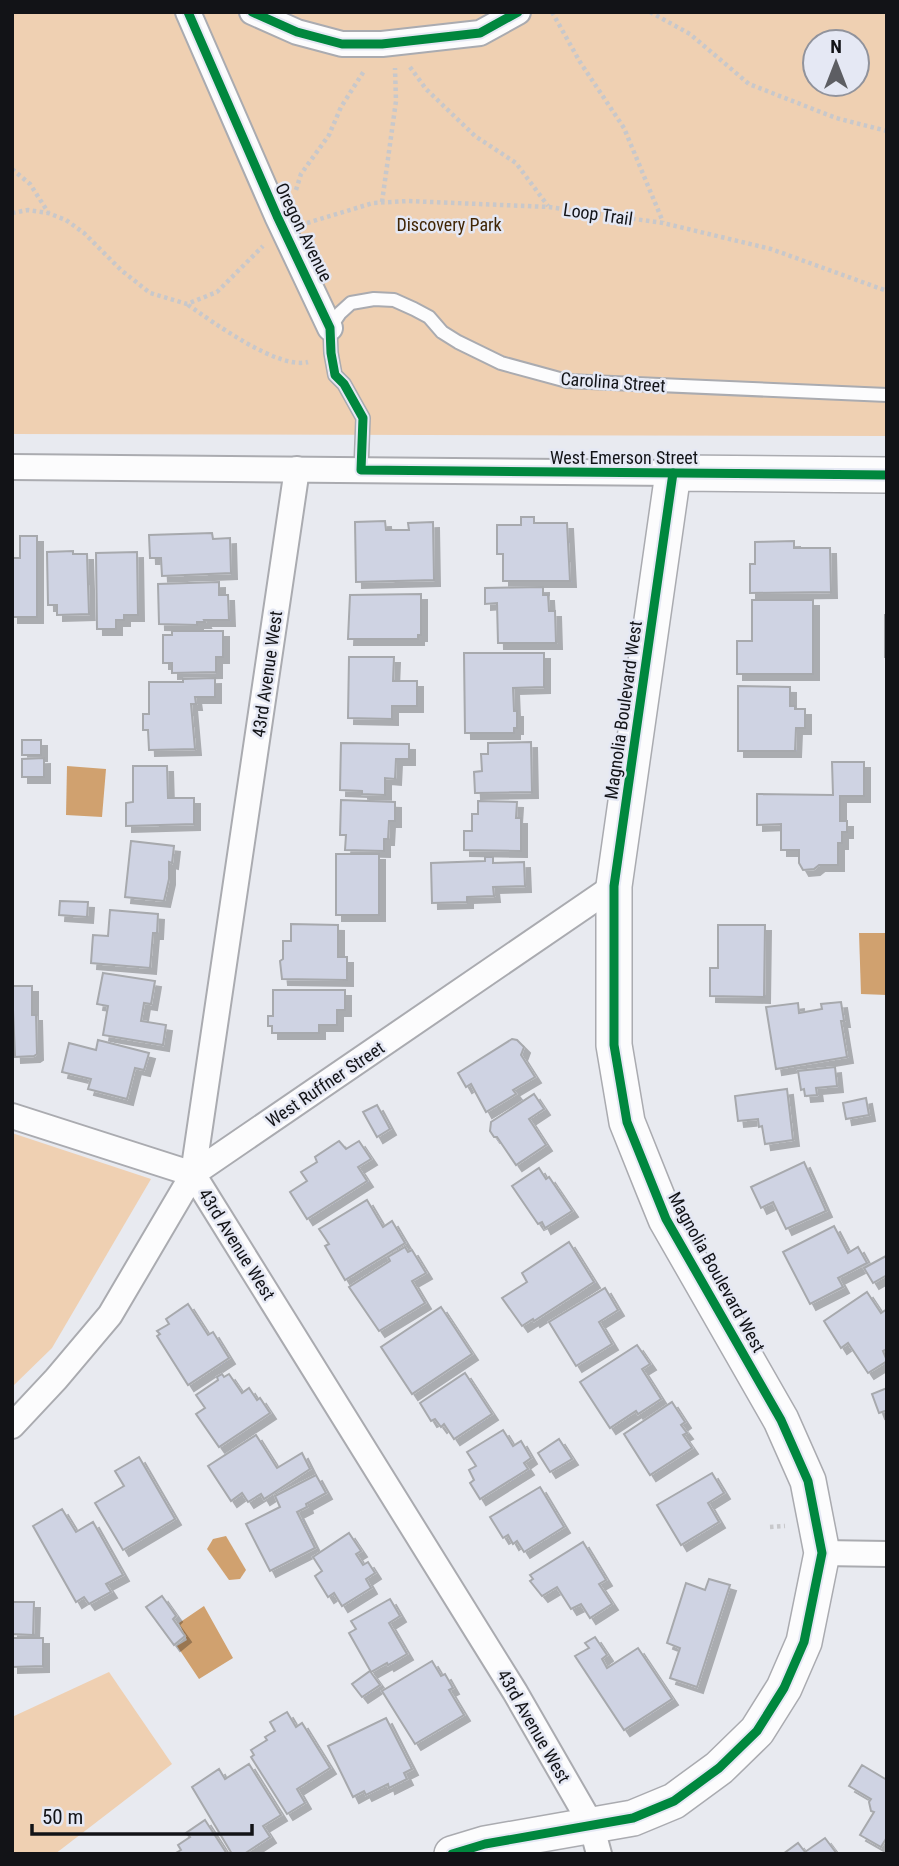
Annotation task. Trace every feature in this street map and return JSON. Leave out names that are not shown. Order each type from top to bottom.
[{"type":"street","name":"Oregon Avenue","points":[[188,12],[274,227],[317,295],[330,328]]},
{"type":"street","points":[[252,12],[297,32],[342,44],[388,44],[480,33],[518,12]]},
{"type":"street","name":"West Emerson Street","points":[[12,467],[887,475]]},
{"type":"street","name":"43rd Avenue West","points":[[296,469],[193,1174],[515,1692],[595,1839]]},
{"type":"street","name":"Magnolia Boulevard West","points":[[452,1854],[485,1844],[595,1839],[633,1818],[674,1801],[719,1768],[757,1731],[784,1688],[804,1642],[822,1553],[808,1481],[781,1419],[666,1219],[626,1122],[614,1045],[614,886],[673,473]]},
{"type":"street","name":"West Ruffner Street","points":[[193,1174],[614,886]]},
{"type":"street","points":[[12,1116],[193,1174],[110,1315],[12,1426]]},
{"type":"street","points":[[822,1553],[887,1553]]},
{"type":"lane","name":"Carolina Street","points":[[330,328],[351,303],[374,299],[394,300],[429,317],[442,332],[458,342],[501,363],[567,381],[887,395]]},
{"type":"lane","name":"Oregon Avenue","points":[[330,328],[335,375],[344,384],[363,418],[361,470]]},
{"type":"path","points":[[552,12],[580,62],[624,128],[663,223]]},
{"type":"path","points":[[650,12],[690,34],[749,84],[836,118],[887,131]]},
{"type":"path","points":[[187,304],[217,292],[274,227],[295,193],[302,174],[329,135],[341,107],[388,44]]},
{"type":"path","points":[[382,202],[396,101],[388,44]]},
{"type":"path","points":[[388,44],[426,89],[475,136],[516,163],[548,207]]},
{"type":"path","points":[[12,169],[30,184],[48,213]]},
{"type":"path","points":[[12,213],[28,210],[48,213],[66,220],[150,293],[187,304],[257,349],[287,362],[308,362]]},
{"type":"path","points":[[770,1527],[786,1526]]},
{"type":"green space","name":"Discovery Park","points":[[12,12],[887,12],[887,436],[12,434]]},
{"type":"green space","points":[[12,1133],[151,1179],[52,1348],[12,1387]]},
{"type":"green space","points":[[109,1672],[172,1764],[55,1854],[12,1854],[12,1717]]},
{"type":"shaded area","points":[[67,766],[106,769],[102,817],[66,815]]},
{"type":"shaded area","points":[[859,933],[887,933],[887,995],[861,994]]},
{"type":"shaded area","points":[[226,1536],[246,1570],[240,1579],[229,1580],[207,1549],[213,1539]]},
{"type":"shaded area","points":[[204,1606],[233,1658],[199,1679],[177,1646],[187,1640],[179,1623]]},
{"type":"building","points":[[521,517],[534,517],[534,523],[567,523],[570,581],[503,581],[503,554],[497,554],[497,525],[521,525]]},
{"type":"building","points":[[385,521],[386,530],[409,530],[408,523],[433,522],[434,580],[356,582],[355,522]]},
{"type":"building","points":[[212,533],[213,539],[230,538],[231,573],[162,576],[161,558],[150,558],[149,535]]},
{"type":"building","points":[[20,536],[37,536],[37,617],[12,617],[12,558],[20,558]]},
{"type":"building","points":[[794,541],[794,548],[830,548],[831,592],[750,593],[750,564],[755,564],[755,542]]},
{"type":"building","points":[[73,551],[73,554],[87,554],[89,614],[57,615],[57,605],[48,605],[47,552]]},
{"type":"building","points":[[137,552],[138,615],[124,615],[124,620],[116,620],[116,629],[97,629],[96,553]]},
{"type":"building","points":[[219,582],[219,595],[228,595],[229,620],[204,620],[205,622],[197,622],[197,625],[159,624],[158,584]]},
{"type":"building","points":[[543,587],[543,595],[548,595],[549,611],[555,611],[556,643],[498,643],[497,603],[485,604],[485,588]]},
{"type":"building","points":[[421,594],[421,635],[418,635],[418,639],[348,639],[350,595]]},
{"type":"building","points":[[752,600],[813,600],[813,674],[737,674],[737,641],[752,641]]},
{"type":"building","points":[[887,615],[887,657],[885,657]]},
{"type":"building","points":[[172,631],[223,631],[223,657],[216,657],[216,672],[172,673],[172,663],[163,663],[163,635],[172,635]]},
{"type":"building","points":[[464,653],[544,653],[544,687],[513,688],[514,711],[517,711],[517,728],[514,728],[514,733],[465,733]]},
{"type":"building","points":[[349,657],[394,657],[393,681],[417,681],[417,706],[392,706],[392,719],[348,718]]},
{"type":"building","points":[[215,678],[215,697],[195,697],[196,704],[191,704],[195,749],[149,750],[148,730],[143,730],[143,714],[149,714],[149,682]]},
{"type":"building","points":[[738,686],[790,687],[790,706],[805,709],[805,728],[796,728],[795,751],[738,751]]},
{"type":"building","points":[[22,740],[41,740],[41,755],[22,755]]},
{"type":"building","points":[[531,742],[532,792],[475,793],[474,772],[482,771],[481,754],[488,754],[488,743]]},
{"type":"building","points":[[341,743],[409,744],[409,759],[396,759],[395,779],[385,778],[385,795],[340,790]]},
{"type":"building","points":[[44,758],[44,777],[22,777],[22,759]]},
{"type":"building","points":[[832,762],[864,762],[864,796],[840,796],[840,821],[847,821],[847,832],[842,832],[842,843],[838,843],[838,865],[819,865],[814,869],[803,870],[799,863],[799,850],[781,850],[781,824],[757,825],[757,794],[833,795]]},
{"type":"building","points":[[133,766],[167,766],[168,798],[194,798],[194,824],[126,826],[126,803],[133,802]]},
{"type":"building","points":[[341,800],[395,802],[395,821],[389,821],[384,851],[345,850],[346,835],[340,835]]},
{"type":"building","points":[[478,801],[517,802],[516,818],[521,818],[521,851],[464,850],[464,831],[472,831],[472,814],[478,814]]},
{"type":"building","points":[[131,841],[174,846],[164,901],[125,897]]},
{"type":"building","points":[[336,854],[379,854],[379,915],[336,915]]},
{"type":"building","points":[[485,857],[493,857],[493,863],[524,862],[525,886],[493,887],[494,896],[467,897],[467,902],[432,903],[431,863],[485,861]]},
{"type":"building","points":[[60,901],[88,902],[87,917],[59,915]]},
{"type":"building","points":[[110,910],[158,914],[157,933],[153,933],[150,968],[91,963],[93,935],[108,936]]},
{"type":"building","points":[[291,924],[338,925],[338,957],[347,957],[347,980],[282,979],[280,961],[283,959],[283,941],[291,941]]},
{"type":"building","points":[[718,925],[765,925],[764,997],[710,996],[710,968],[718,968]]},
{"type":"building","points":[[103,973],[155,981],[151,1004],[144,1003],[141,1021],[166,1025],[163,1045],[103,1035],[108,1006],[97,1004]]},
{"type":"building","points":[[12,986],[32,986],[32,1015],[36,1015],[37,1054],[34,1056],[15,1057]]},
{"type":"building","points":[[273,990],[345,990],[345,1010],[337,1010],[337,1025],[319,1025],[319,1033],[272,1033],[272,1026],[268,1026],[268,1016],[273,1016]]},
{"type":"building","points":[[841,1002],[847,1057],[776,1069],[766,1007],[798,1003],[799,1013],[822,1009],[821,1004]]},
{"type":"building","points":[[512,1039],[524,1047],[521,1055],[535,1077],[513,1090],[516,1094],[486,1112],[471,1084],[466,1087],[458,1073]]},
{"type":"building","points":[[98,1040],[149,1053],[144,1070],[135,1068],[127,1099],[88,1089],[91,1079],[62,1072],[69,1043],[96,1050]]},
{"type":"building","points":[[835,1067],[837,1086],[816,1088],[817,1095],[805,1096],[804,1089],[801,1090],[798,1071]]},
{"type":"building","points":[[787,1089],[793,1140],[765,1144],[758,1119],[738,1121],[735,1096]]},
{"type":"building","points":[[534,1094],[544,1109],[529,1119],[546,1145],[516,1165],[490,1131],[491,1122]]},
{"type":"building","points":[[866,1098],[869,1115],[846,1119],[843,1103]]},
{"type":"building","points":[[377,1105],[390,1129],[377,1137],[363,1112]]},
{"type":"building","points":[[339,1141],[346,1149],[359,1141],[371,1159],[358,1167],[367,1181],[307,1219],[290,1192],[307,1181],[301,1172],[317,1162],[315,1157]]},
{"type":"building","points":[[804,1162],[826,1211],[786,1229],[773,1202],[761,1208],[751,1187]]},
{"type":"building","points":[[539,1168],[546,1179],[549,1177],[572,1211],[545,1228],[542,1222],[538,1224],[512,1186]]},
{"type":"building","points":[[367,1200],[383,1227],[392,1221],[405,1243],[345,1280],[325,1246],[329,1244],[319,1229]]},
{"type":"building","points":[[834,1226],[848,1253],[858,1247],[867,1263],[838,1278],[843,1287],[810,1304],[783,1252]]},
{"type":"building","points":[[569,1242],[594,1282],[522,1326],[502,1298],[527,1282],[522,1273]]},
{"type":"building","points":[[405,1247],[408,1252],[412,1250],[426,1273],[412,1281],[425,1303],[379,1331],[349,1287],[390,1261],[388,1257]]},
{"type":"building","points":[[886,1256],[887,1275],[873,1283],[864,1268]]},
{"type":"building","points":[[605,1288],[618,1310],[599,1322],[612,1344],[576,1366],[549,1322]]},
{"type":"building","points":[[867,1292],[881,1313],[887,1309],[887,1349],[883,1351],[887,1361],[868,1373],[848,1343],[841,1348],[824,1321]]},
{"type":"building","points":[[188,1304],[208,1335],[213,1332],[229,1358],[188,1385],[157,1336],[160,1334],[157,1331],[169,1324],[166,1319]]},
{"type":"building","points":[[441,1307],[472,1354],[412,1394],[381,1347]]},
{"type":"building","points":[[637,1345],[650,1364],[642,1369],[661,1399],[610,1428],[580,1382]]},
{"type":"building","points":[[465,1373],[492,1414],[454,1439],[444,1424],[441,1427],[435,1419],[431,1421],[420,1403]]},
{"type":"building","points":[[222,1374],[224,1377],[229,1374],[242,1393],[249,1388],[270,1413],[219,1447],[196,1414],[205,1408],[196,1395],[218,1380],[217,1377]]},
{"type":"building","points":[[887,1388],[887,1414],[885,1411],[879,1413],[872,1394]]},
{"type":"building","points":[[672,1402],[685,1422],[681,1425],[687,1433],[683,1435],[692,1448],[650,1475],[624,1434]]},
{"type":"building","points":[[503,1430],[513,1446],[521,1441],[531,1458],[524,1463],[528,1469],[480,1499],[470,1483],[474,1480],[469,1470],[476,1466],[467,1452]]},
{"type":"building","points":[[256,1435],[277,1468],[302,1453],[310,1469],[264,1499],[261,1494],[248,1502],[242,1493],[231,1501],[208,1466]]},
{"type":"building","points":[[559,1439],[572,1459],[550,1472],[538,1453]]},
{"type":"building","points":[[139,1457],[175,1519],[123,1550],[95,1503],[124,1486],[115,1471]]},
{"type":"building","points":[[712,1473],[724,1493],[708,1503],[719,1522],[681,1545],[657,1505]]},
{"type":"building","points":[[316,1475],[326,1493],[297,1512],[315,1548],[270,1571],[246,1524],[280,1507],[275,1496]]},
{"type":"building","points":[[540,1487],[564,1527],[524,1552],[517,1541],[513,1544],[508,1535],[503,1538],[490,1517]]},
{"type":"building","points":[[62,1509],[76,1532],[93,1522],[123,1575],[106,1584],[111,1592],[89,1604],[84,1597],[76,1602],[33,1526]]},
{"type":"building","points":[[349,1533],[361,1551],[356,1554],[363,1565],[368,1562],[375,1573],[366,1579],[371,1588],[342,1606],[334,1593],[328,1597],[315,1576],[322,1571],[313,1557]]},
{"type":"building","points":[[583,1542],[606,1580],[599,1584],[612,1604],[590,1618],[581,1604],[571,1609],[557,1587],[542,1596],[530,1581],[533,1579],[530,1575]]},
{"type":"building","points":[[709,1579],[730,1585],[697,1687],[670,1678],[680,1648],[667,1643],[686,1583],[705,1590]]},
{"type":"building","points":[[162,1596],[176,1616],[173,1619],[185,1636],[174,1645],[146,1607]]},
{"type":"building","points":[[390,1599],[400,1616],[389,1623],[407,1654],[371,1672],[349,1633],[356,1629],[351,1621]]},
{"type":"building","points":[[12,1602],[34,1602],[33,1635],[12,1634]]},
{"type":"building","points":[[595,1637],[607,1655],[602,1659],[607,1668],[638,1648],[672,1699],[624,1730],[575,1656],[589,1648],[585,1643]]},
{"type":"building","points":[[12,1638],[43,1638],[43,1666],[12,1667]]},
{"type":"building","points":[[432,1661],[441,1676],[445,1674],[453,1688],[449,1690],[464,1715],[415,1744],[382,1691]]},
{"type":"building","points":[[370,1671],[380,1685],[362,1697],[352,1684]]},
{"type":"building","points":[[287,1712],[296,1727],[302,1723],[330,1768],[297,1789],[305,1803],[287,1814],[251,1757],[254,1755],[251,1750],[275,1731],[270,1722]]},
{"type":"building","points":[[386,1718],[412,1769],[404,1773],[407,1779],[389,1788],[388,1784],[366,1795],[364,1791],[353,1797],[328,1746]]},
{"type":"building","points":[[249,1764],[281,1815],[263,1826],[270,1837],[244,1854],[232,1854],[192,1787],[219,1769],[225,1779]]},
{"type":"building","points":[[862,1765],[887,1780],[887,1837],[881,1847],[860,1835],[874,1812],[871,1811],[871,1799],[849,1786]]},
{"type":"building","points":[[205,1820],[227,1854],[174,1854],[181,1850],[178,1845],[190,1837],[186,1833]]},
{"type":"building","points":[[825,1838],[837,1854],[783,1854],[798,1843],[805,1852]]},
{"type":"cycle path","points":[[188,12],[277,216],[330,328],[335,375],[344,384],[363,418],[361,470],[887,475]]},
{"type":"cycle path","points":[[252,12],[297,32],[342,44],[382,44],[480,33],[518,12]]},
{"type":"cycle path","points":[[452,1854],[485,1844],[633,1818],[674,1801],[719,1768],[757,1731],[784,1688],[804,1642],[822,1553],[808,1481],[781,1420],[666,1219],[627,1122],[614,1045],[614,886],[673,473]]}]
